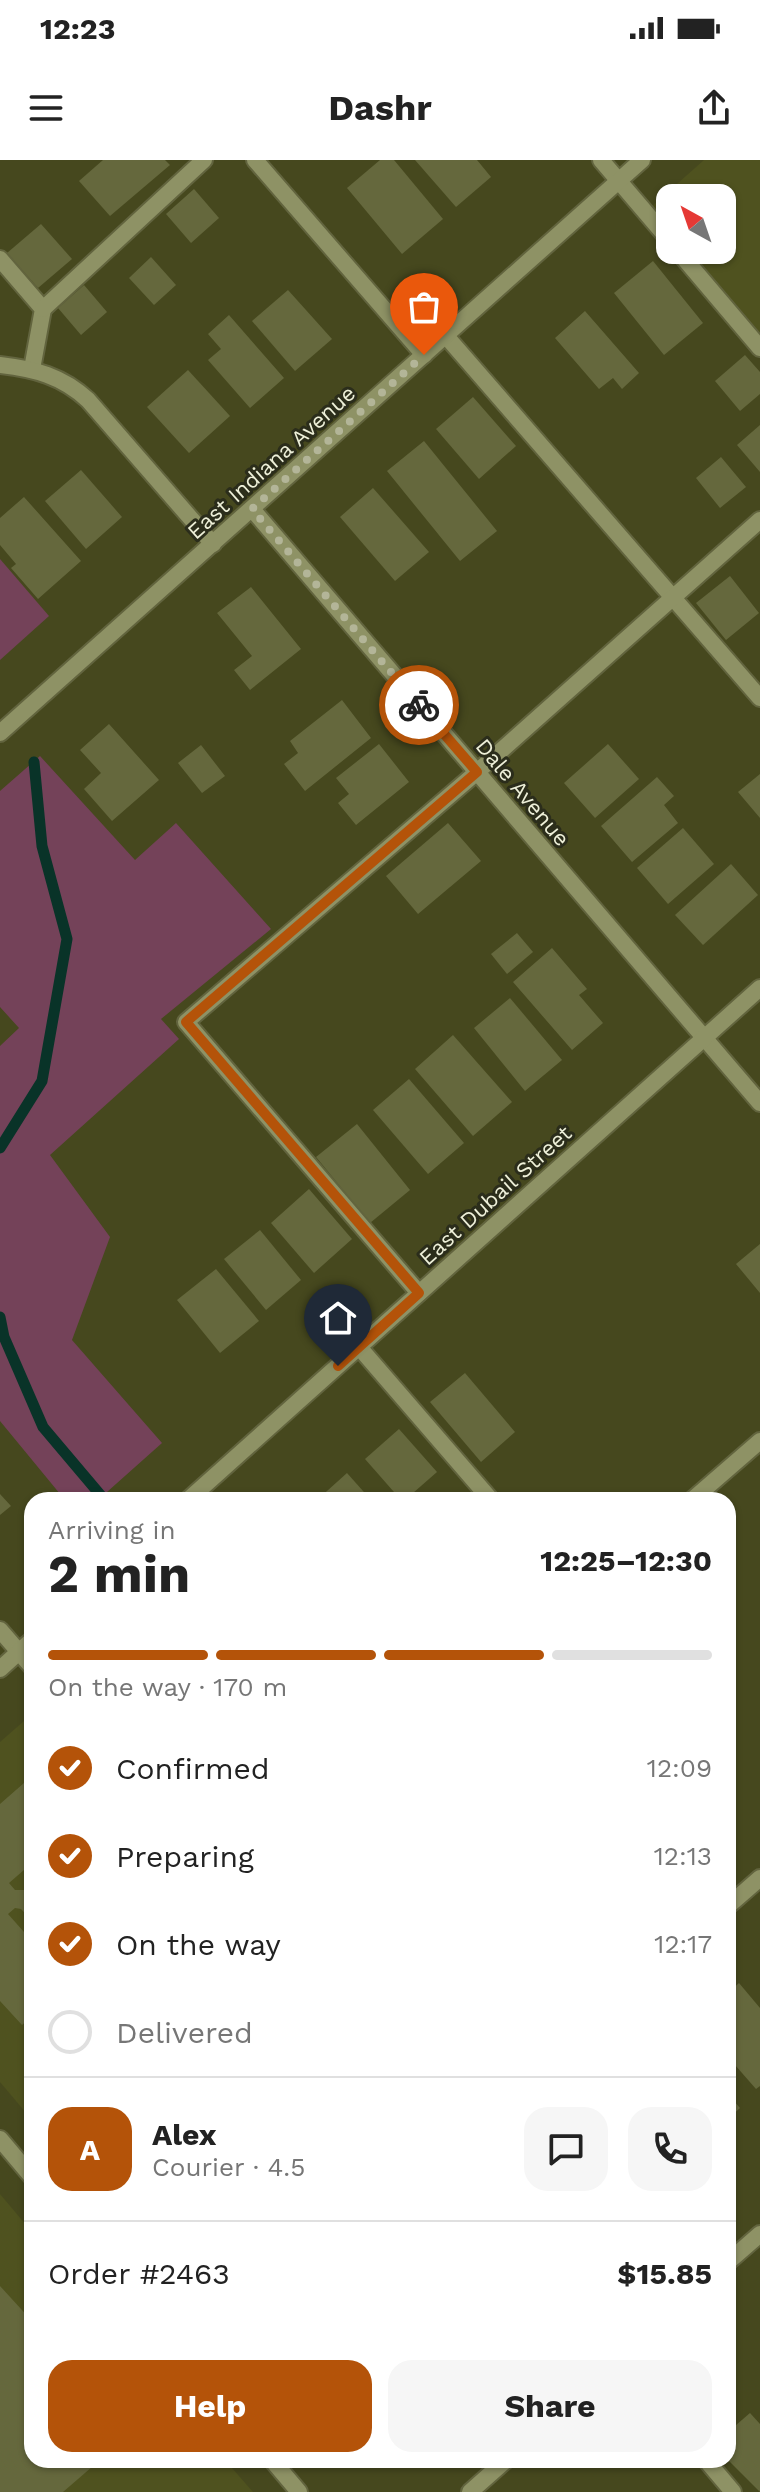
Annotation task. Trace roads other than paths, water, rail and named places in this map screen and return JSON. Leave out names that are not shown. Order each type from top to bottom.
[{"type":"street","points":[[32,369],[43,309],[204,160]]},
{"type":"street","points":[[255,160],[424,355]]},
{"type":"street","points":[[601,160],[656,225]]},
{"type":"street","name":"East Indiana Avenue","points":[[0,733],[642,160]]},
{"type":"street","points":[[0,259],[43,309]]},
{"type":"street","points":[[689,264],[760,348]]},
{"type":"street","points":[[446,336],[760,698]]},
{"type":"street","points":[[0,365],[32,369],[69,382],[213,544]]},
{"type":"street","name":"Dale Avenue","points":[[252,509],[760,1103]]},
{"type":"street","points":[[419,1293],[186,1022],[477,772],[760,520]]},
{"type":"street","name":"East Dubail Street","points":[[197,1492],[760,988]]},
{"type":"street","points":[[359,1347],[484,1492]]},
{"type":"street","points":[[701,1492],[760,1441]]},
{"type":"street","points":[[0,1630],[24,1645]]},
{"type":"street","points":[[0,1669],[24,1648]]},
{"type":"street","points":[[736,1899],[760,1878]]},
{"type":"street","points":[[0,2139],[24,2168]]},
{"type":"street","points":[[736,2255],[760,2234]]},
{"type":"street","points":[[279,2468],[299,2492]]},
{"type":"street","points":[[470,2492],[497,2468]]},
{"type":"street","points":[[713,2468],[733,2492]]},
{"type":"waterway","points":[[0,1148],[42,1081],[67,939],[42,846],[34,762]]},
{"type":"waterway","points":[[0,1317],[4,1337],[43,1427],[98,1492]]}]
